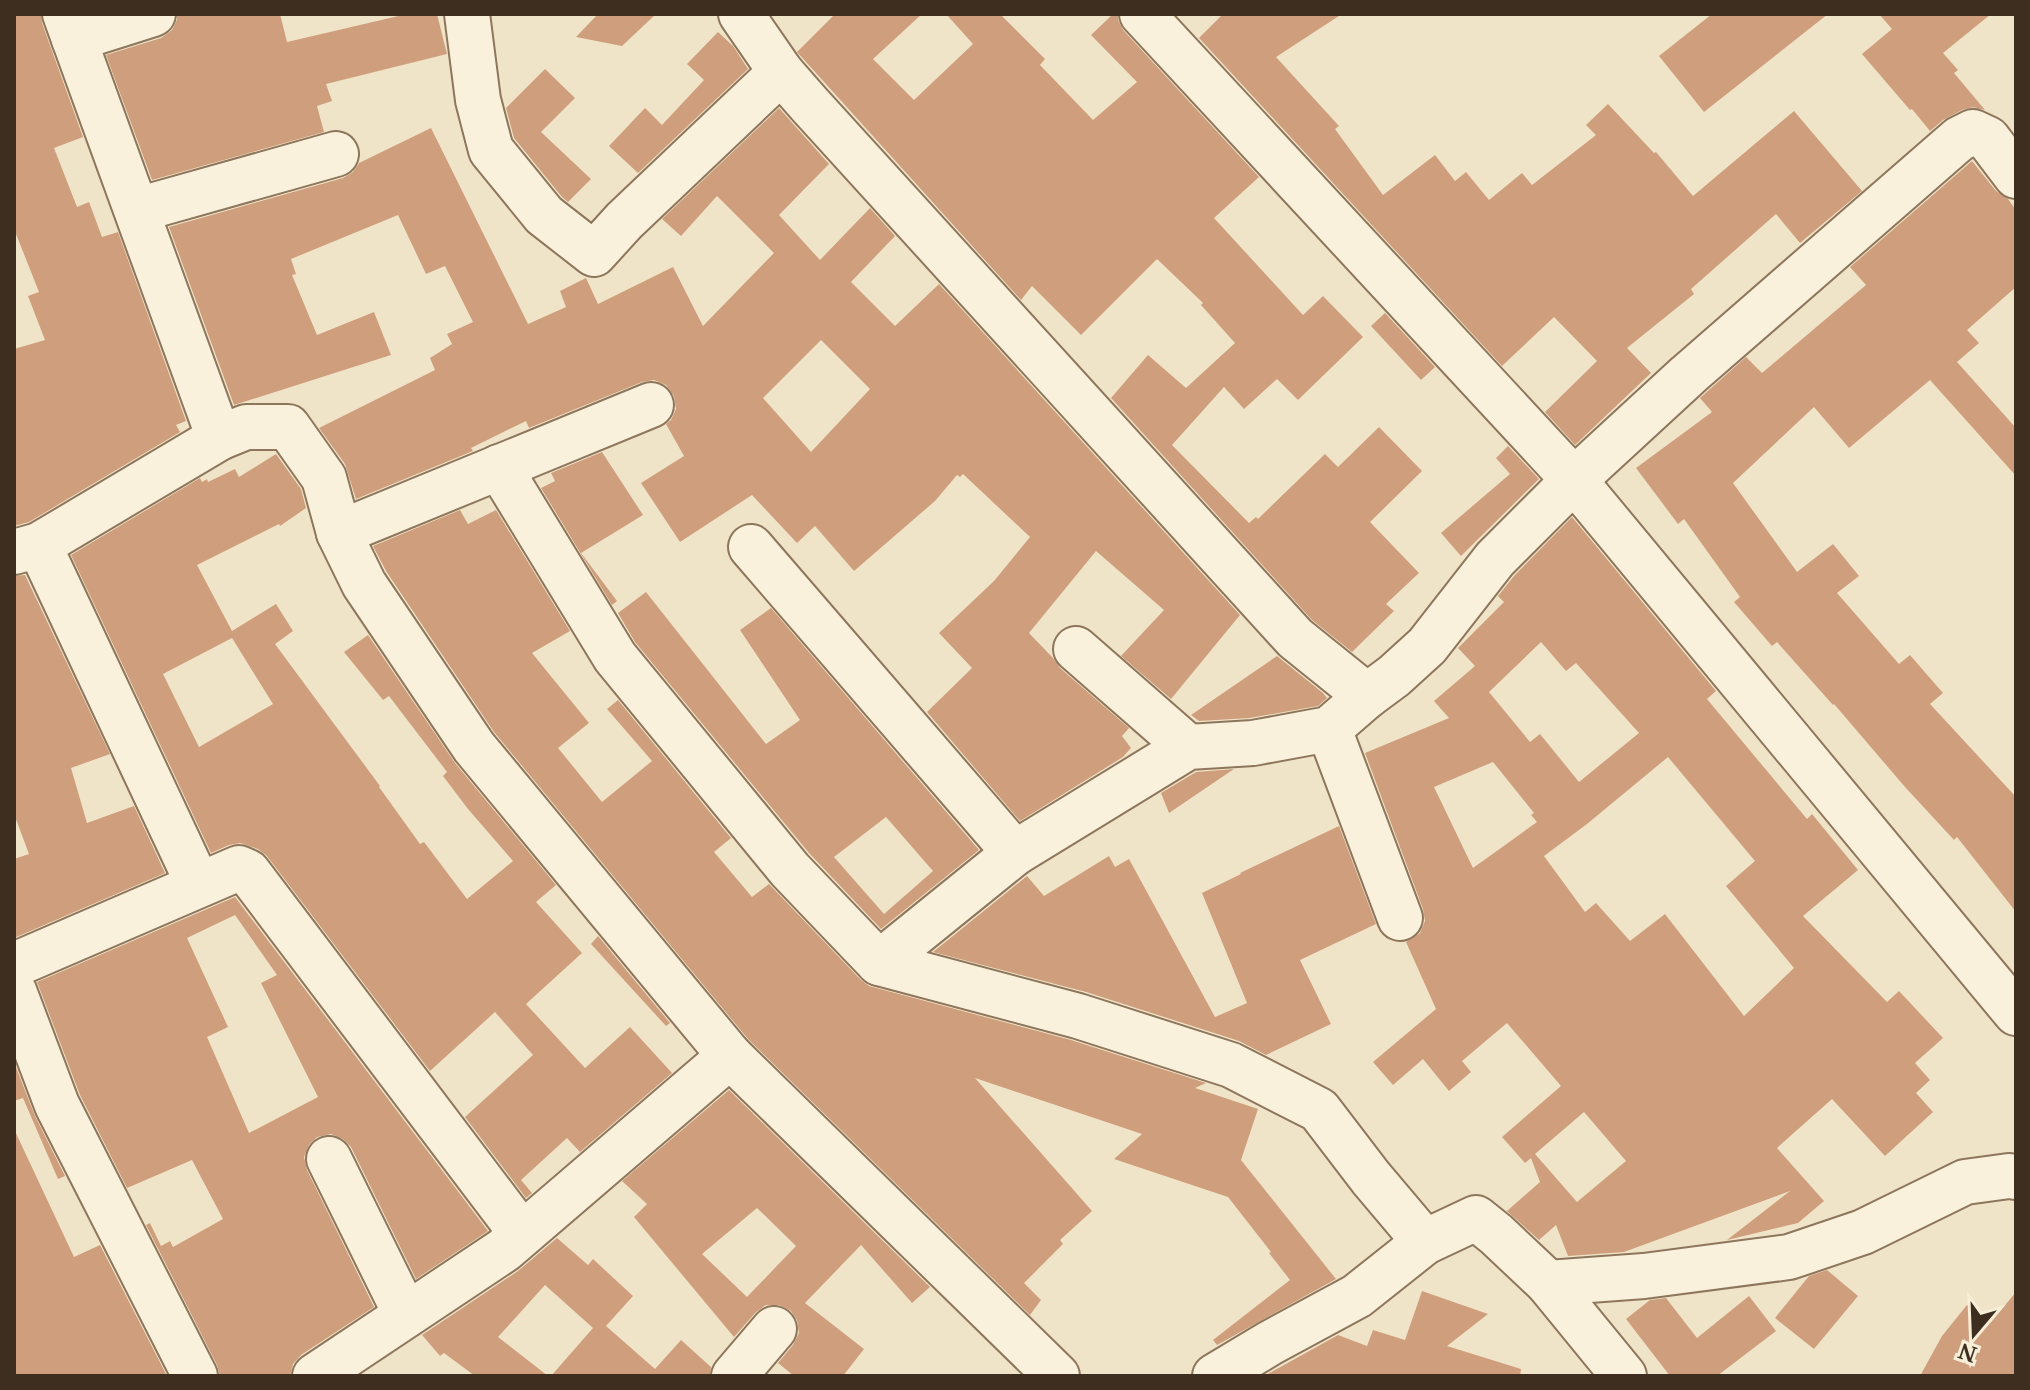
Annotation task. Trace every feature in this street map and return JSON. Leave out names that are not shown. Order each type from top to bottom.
[{"type":"street","points":[[153,14],[70,26],[219,438]]},
{"type":"street","points":[[467,14],[478,100],[491,150],[544,215],[594,254],[624,221],[781,72]]},
{"type":"street","points":[[741,14],[781,72],[1295,638],[1367,696]]},
{"type":"street","points":[[1142,14],[1574,480],[2016,1013]]},
{"type":"street","points":[[879,963],[1015,853],[1188,747],[1253,743],[1329,729],[1427,646],[1495,559],[1574,480],[1688,375],[1959,139],[1973,132],[1988,139],[2016,176]]},
{"type":"street","points":[[137,210],[336,154]]},
{"type":"street","points":[[339,533],[651,405]]},
{"type":"street","points":[[190,867],[26,548],[219,438],[246,427],[288,427],[324,478],[339,533],[364,584],[474,747],[730,1056],[1057,1376]]},
{"type":"street","points":[[499,467],[615,657],[790,870],[879,963],[1078,1016],[1244,1071],[1319,1110],[1425,1242]]},
{"type":"street","points":[[751,547],[1015,853]]},
{"type":"street","points":[[1076,649],[1188,747]]},
{"type":"street","points":[[1329,729],[1400,918]]},
{"type":"street","points":[[14,965],[239,868],[244,869],[522,1234]]},
{"type":"street","points":[[14,991],[57,1105],[195,1376]]},
{"type":"street","points":[[315,1376],[504,1250],[730,1056]]},
{"type":"street","points":[[329,1159],[406,1315]]},
{"type":"street","points":[[1548,1283],[1644,1276],[1789,1257],[1863,1232],[1965,1182],[2014,1172]]},
{"type":"street","points":[[1215,1376],[1357,1296],[1425,1242],[1476,1218],[1548,1283],[1624,1376]]},
{"type":"street","points":[[734,1376],[774,1329]]},
{"type":"building","points":[[14,14],[41,14],[83,137],[54,148],[77,207],[89,202],[102,237],[118,232],[186,421],[176,425],[180,432],[29,522],[14,526],[14,349],[45,340],[28,296],[39,292],[14,229]]},
{"type":"building","points":[[177,14],[280,14],[287,42],[407,14],[437,14],[447,54],[326,84],[332,101],[317,106],[324,132],[152,180],[106,55],[161,38],[172,30]]},
{"type":"building","points":[[598,14],[656,14],[622,46],[576,37]]},
{"type":"building","points":[[835,14],[922,14],[873,59],[914,100],[973,44],[946,14],[1000,14],[1045,59],[1040,65],[1093,120],[1137,82],[1091,35],[1113,14],[1118,14],[1124,31],[1259,177],[1214,218],[1303,315],[1323,296],[1363,337],[1298,400],[1277,379],[1244,409],[1224,387],[1172,445],[1249,523],[1256,517],[1258,519],[1325,454],[1338,467],[1379,427],[1422,471],[1370,522],[1419,573],[1386,604],[1394,611],[1352,652],[1312,620],[1111,398],[1148,355],[1186,388],[1235,343],[1201,305],[1203,303],[1157,259],[1081,335],[1032,286],[1021,300],[797,52]]},
{"type":"building","points":[[1223,14],[1342,14],[1276,57],[1339,126],[1335,129],[1383,195],[1435,155],[1455,181],[1466,172],[1489,200],[1522,173],[1532,185],[1596,135],[1586,125],[1608,104],[1656,152],[1693,196],[1794,111],[1862,191],[1800,243],[1776,214],[1691,289],[1694,294],[1627,348],[1651,373],[1575,445],[1545,412],[1597,361],[1554,317],[1502,366],[1199,38]]},
{"type":"building","points":[[1712,14],[1828,14],[1704,112],[1659,56]]},
{"type":"building","points":[[1879,14],[1991,14],[1943,53],[1958,70],[1954,73],[1985,110],[1973,107],[1962,110],[1930,131],[1862,54],[1892,29]]},
{"type":"building","points":[[718,32],[733,46],[748,69],[638,173],[609,146],[645,108],[662,125],[704,80],[687,64]]},
{"type":"building","points":[[545,69],[575,98],[541,132],[591,179],[568,202],[514,138],[506,108]]},
{"type":"building","points":[[779,108],[829,164],[779,215],[820,260],[870,208],[895,236],[851,282],[895,326],[939,284],[1240,615],[1171,699],[1121,656],[1164,610],[1096,551],[1029,633],[1060,668],[1129,728],[1122,736],[1131,748],[1123,757],[1020,821],[927,712],[972,668],[939,633],[994,581],[1030,537],[963,474],[960,477],[957,475],[935,501],[854,571],[815,526],[797,543],[752,495],[680,542],[641,483],[684,456],[666,424],[676,409],[674,396],[666,385],[654,380],[642,382],[529,428],[526,421],[471,448],[473,451],[356,499],[345,464],[319,428],[435,370],[430,358],[452,344],[447,334],[473,322],[445,266],[426,274],[398,215],[291,259],[296,274],[292,275],[317,335],[374,312],[391,355],[234,405],[169,227],[343,178],[353,172],[359,163],[431,128],[528,324],[566,307],[560,291],[586,278],[598,304],[673,267],[703,326],[774,253],[717,196],[681,236],[662,219]],"holes":[[[821,340],[870,389],[811,452],[763,398]]]},
{"type":"building","points":[[1972,161],[2016,210],[2016,287],[1967,330],[1979,343],[1957,362],[2016,428],[2016,476],[1930,380],[1849,448],[1814,407],[1733,483],[1797,572],[1833,544],[1859,576],[1837,593],[1899,664],[1910,655],[1943,693],[1930,704],[2016,797],[2016,912],[1957,837],[1954,840],[1777,642],[1772,646],[1734,602],[1740,597],[1684,519],[1678,524],[1636,468],[1712,412],[1700,398],[1746,357],[1762,373],[1866,285],[1850,267]]},
{"type":"building","points":[[1385,313],[1435,367],[1421,380],[1371,326]]},
{"type":"building","points":[[1508,446],[1539,479],[1461,556],[1441,533],[1510,474],[1496,458]]},
{"type":"building","points":[[602,452],[643,515],[581,553],[617,601],[612,605],[541,488],[555,481],[551,473]]},
{"type":"building","points":[[276,454],[301,489],[306,508],[280,526],[197,565],[232,631],[276,604],[293,631],[275,644],[420,844],[424,842],[467,899],[513,861],[443,776],[447,772],[389,696],[383,700],[344,652],[368,635],[455,763],[556,885],[536,902],[582,953],[526,1004],[585,1068],[630,1027],[672,1073],[580,1152],[567,1138],[521,1180],[532,1193],[526,1198],[465,1117],[533,1055],[495,1012],[430,1071],[267,856],[258,849],[240,843],[211,853],[71,555],[200,478],[202,482],[207,479],[208,482],[235,469],[239,477]],"holes":[[[232,638],[273,704],[199,747],[163,674]]]},
{"type":"building","points":[[460,510],[468,524],[496,510],[570,631],[532,653],[589,723],[558,748],[602,802],[652,761],[607,709],[618,700],[731,838],[714,852],[752,897],[769,884],[869,986],[1071,1040],[1206,1083],[1195,1088],[1258,1109],[1241,1160],[1336,1279],[1217,1345],[1213,1340],[1290,1280],[1228,1197],[1114,1159],[1142,1134],[975,1078],[1092,1211],[1060,1240],[1063,1244],[1024,1283],[1041,1300],[1030,1315],[748,1039],[494,732],[386,571],[373,546]]},
{"type":"building","points":[[1572,517],[1716,691],[1707,699],[1807,819],[1812,814],[1858,870],[1803,916],[1887,1002],[1899,991],[1943,1038],[1915,1063],[1930,1080],[1916,1093],[1933,1112],[1885,1156],[1832,1099],[1777,1148],[1824,1201],[1798,1223],[1727,1240],[1790,1191],[1624,1252],[1568,1256],[1556,1225],[1539,1240],[1507,1211],[1540,1182],[1531,1158],[1525,1163],[1502,1137],[1561,1086],[1507,1023],[1462,1061],[1471,1072],[1449,1091],[1423,1059],[1393,1085],[1373,1062],[1436,1009],[1406,942],[1420,933],[1425,921],[1423,909],[1365,753],[1449,718],[1434,701],[1475,666],[1458,648],[1504,602],[1498,596]],"holes":[[[1541,642],[1566,671],[1576,663],[1639,733],[1579,782],[1540,734],[1530,742],[1489,692]],[[1668,757],[1755,861],[1726,886],[1794,968],[1744,1016],[1665,914],[1630,941],[1596,903],[1585,912],[1544,856]],[[1493,762],[1534,813],[1531,815],[1537,822],[1473,868],[1434,787]],[[1584,1112],[1626,1161],[1577,1202],[1535,1154]]]},
{"type":"building","points":[[25,575],[110,754],[71,768],[87,823],[134,806],[165,873],[14,938],[14,859],[29,854],[14,814],[14,576]]},
{"type":"building","points":[[646,592],[766,744],[800,720],[740,630],[771,608],[979,850],[881,929],[809,853],[635,642],[618,613]],"holes":[[[886,817],[933,871],[884,914],[834,857]]]},
{"type":"building","points":[[1277,656],[1327,698],[1318,706],[1250,718],[1199,721],[1191,715]]},
{"type":"building","points":[[1234,769],[1169,813],[1161,793],[1196,772]]},
{"type":"building","points":[[1339,826],[1376,924],[1300,960],[1331,1024],[1266,1055],[1239,1041],[1086,992],[933,952],[1027,876],[1044,896],[1109,856],[1115,867],[1129,859],[1215,1017],[1247,1003],[1202,893]]},
{"type":"building","points":[[235,897],[488,1231],[416,1279],[351,1147],[331,1134],[317,1137],[304,1157],[307,1170],[374,1307],[301,1355],[293,1364],[290,1376],[220,1376],[146,1225],[150,1223],[161,1246],[170,1241],[173,1247],[223,1219],[192,1160],[127,1188],[80,1095],[37,982]],"holes":[[[235,915],[277,975],[261,983],[318,1097],[249,1133],[207,1037],[228,1027],[187,938]]]},
{"type":"building","points":[[598,936],[670,1023],[666,1026],[591,944]]},
{"type":"building","points":[[14,1062],[35,1116],[65,1176],[58,1179],[23,1098],[14,1101]]},
{"type":"building","points":[[729,1090],[930,1287],[912,1303],[861,1245],[805,1303],[864,1349],[843,1376],[794,1376],[778,1363],[799,1333],[797,1320],[791,1311],[779,1305],[766,1305],[734,1337],[634,1217],[647,1204],[622,1181]],"holes":[[[757,1208],[796,1246],[747,1297],[702,1254]]]},
{"type":"building","points":[[14,1129],[74,1257],[100,1245],[167,1376],[14,1376]]},
{"type":"building","points":[[557,1238],[588,1265],[593,1259],[633,1296],[606,1326],[655,1369],[681,1340],[711,1367],[710,1376],[551,1376],[593,1328],[545,1285],[498,1337],[548,1376],[475,1376],[444,1353],[440,1356],[422,1335],[518,1271]]},
{"type":"building","points":[[1827,1270],[1858,1296],[1814,1349],[1775,1318],[1809,1276]]},
{"type":"building","points":[[1422,1291],[1488,1314],[1447,1346],[1521,1369],[1520,1376],[1264,1376],[1338,1335],[1367,1346],[1373,1330],[1405,1340]]},
{"type":"building","points":[[2016,1292],[2016,1376],[1920,1376],[1942,1336],[1967,1305],[1991,1322]]},
{"type":"building","points":[[1749,1296],[1776,1331],[1717,1376],[1670,1376],[1626,1319],[1650,1300],[1666,1298],[1697,1338]]}]
